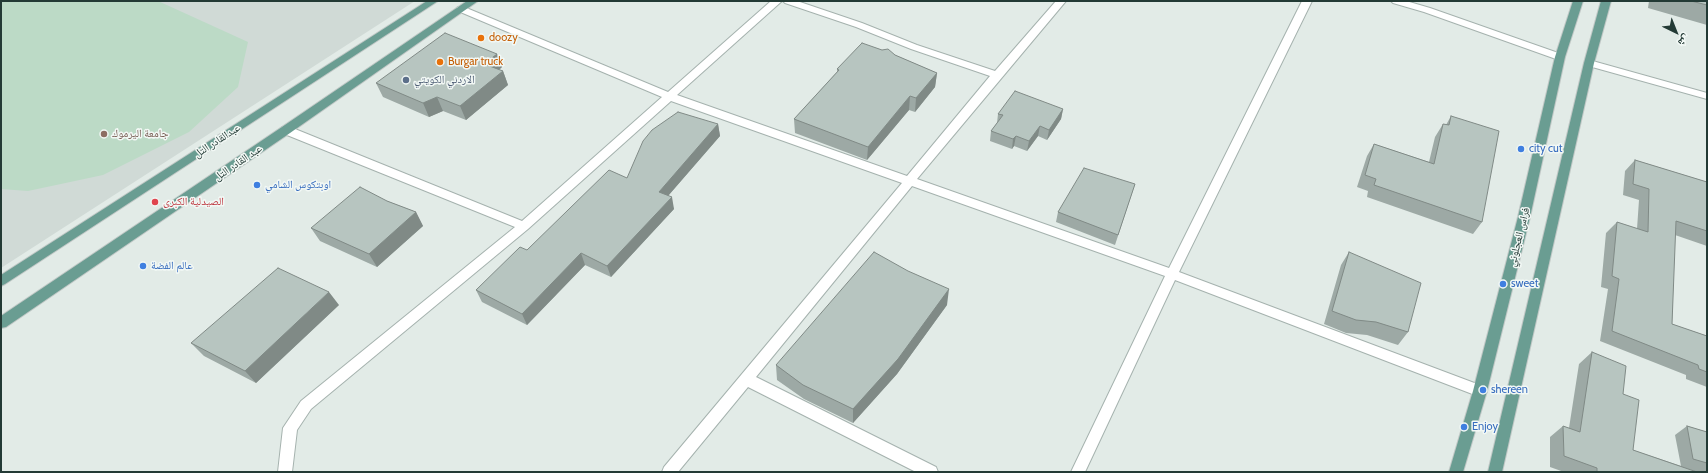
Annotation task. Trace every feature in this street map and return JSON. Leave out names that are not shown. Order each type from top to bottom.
[{"type":"main road","name":"عبدالقادر التل","points":[[1,281],[433,1]]},
{"type":"main road","name":"عبد القادر التل","points":[[1,322],[286,130],[473,1]]},
{"type":"main road","name":"فراس العجلوني","points":[[1456,472],[1480,391],[1524,217],[1560,57],[1578,1]]},
{"type":"main road","points":[[1495,472],[1589,62],[1606,1]]},
{"type":"street","points":[[285,472],[290,428],[306,405],[524,226],[777,1]]},
{"type":"street","points":[[788,1],[859,25],[914,47],[997,74]]},
{"type":"street","points":[[669,472],[997,74],[1061,1]]},
{"type":"street","points":[[1078,472],[1172,274],[1307,1]]},
{"type":"street","points":[[1396,1],[1427,10],[1560,57]]},
{"type":"street","points":[[461,9],[669,96],[1172,274],[1480,391]]},
{"type":"street","points":[[1589,62],[1707,96]]},
{"type":"street","points":[[286,130],[524,226]]},
{"type":"street","points":[[746,379],[931,472]]},
{"type":"shaded area","name":"جامعة اليرموك","points":[[1,1],[415,1],[1,268]]},
{"type":"green space","name":"جامعة اليرموك","points":[[1,1],[158,1],[248,42],[238,87],[189,132],[103,175],[28,191],[1,189]]},
{"type":"building","points":[[1691,1],[1707,1],[1707,5]]},
{"type":"building","points":[[445,33],[497,54],[484,64],[503,71],[460,106],[437,97],[423,103],[376,83]]},
{"type":"building","points":[[862,43],[882,50],[888,49],[895,55],[937,73],[916,98],[910,96],[868,147],[794,119],[839,70],[837,69]]},
{"type":"building","points":[[1015,91],[1063,109],[1049,130],[1040,126],[1029,141],[1016,136],[1013,139],[991,131],[1003,115],[998,114]]},
{"type":"building","points":[[678,112],[718,124],[659,192],[672,197],[607,266],[581,253],[522,314],[476,290],[520,247],[527,250],[609,170],[627,178],[643,141],[652,130]]},
{"type":"building","points":[[1451,116],[1499,131],[1482,222],[1374,185],[1376,179],[1365,175],[1374,144],[1434,164],[1443,124],[1449,125]]},
{"type":"building","points":[[1635,160],[1707,182],[1707,231],[1676,221],[1672,324],[1707,336],[1707,372],[1699,369],[1698,365],[1612,331],[1619,279],[1612,276],[1617,222],[1648,232],[1649,189],[1633,184]]},
{"type":"building","points":[[1084,168],[1135,184],[1118,235],[1058,212]]},
{"type":"building","points":[[360,187],[387,201],[416,212],[369,254],[311,228]]},
{"type":"building","points":[[874,252],[908,271],[949,289],[898,359],[853,409],[803,385],[776,365]]},
{"type":"building","points":[[1349,252],[1421,283],[1408,332],[1376,322],[1356,320],[1332,311]]},
{"type":"building","points":[[278,268],[329,292],[245,371],[191,343]]},
{"type":"building","points":[[1592,352],[1626,366],[1623,394],[1639,400],[1633,450],[1697,472],[1597,472],[1597,468],[1564,456],[1563,426],[1580,432]]},
{"type":"building","points":[[1687,426],[1707,432],[1707,463],[1693,459]]},
{"type":"place","name":"doozy","points":[[481,38]]},
{"type":"place","name":"Burgar truck","points":[[440,62]]},
{"type":"place","name":"الاردني الكويتي","points":[[406,80]]},
{"type":"place","name":"جامعة اليرموك","points":[[104,134]]},
{"type":"place","name":"city cut","points":[[1521,149]]},
{"type":"place","name":"اوبتكوس الشامي","points":[[257,185]]},
{"type":"place","name":"الصيدلية الكبرى","points":[[155,202]]},
{"type":"place","name":"عالم الفضة","points":[[143,266]]},
{"type":"place","name":"sweet","points":[[1503,284]]},
{"type":"place","name":"shereen","points":[[1483,390]]},
{"type":"place","name":"Enjoy","points":[[1464,427]]}]
